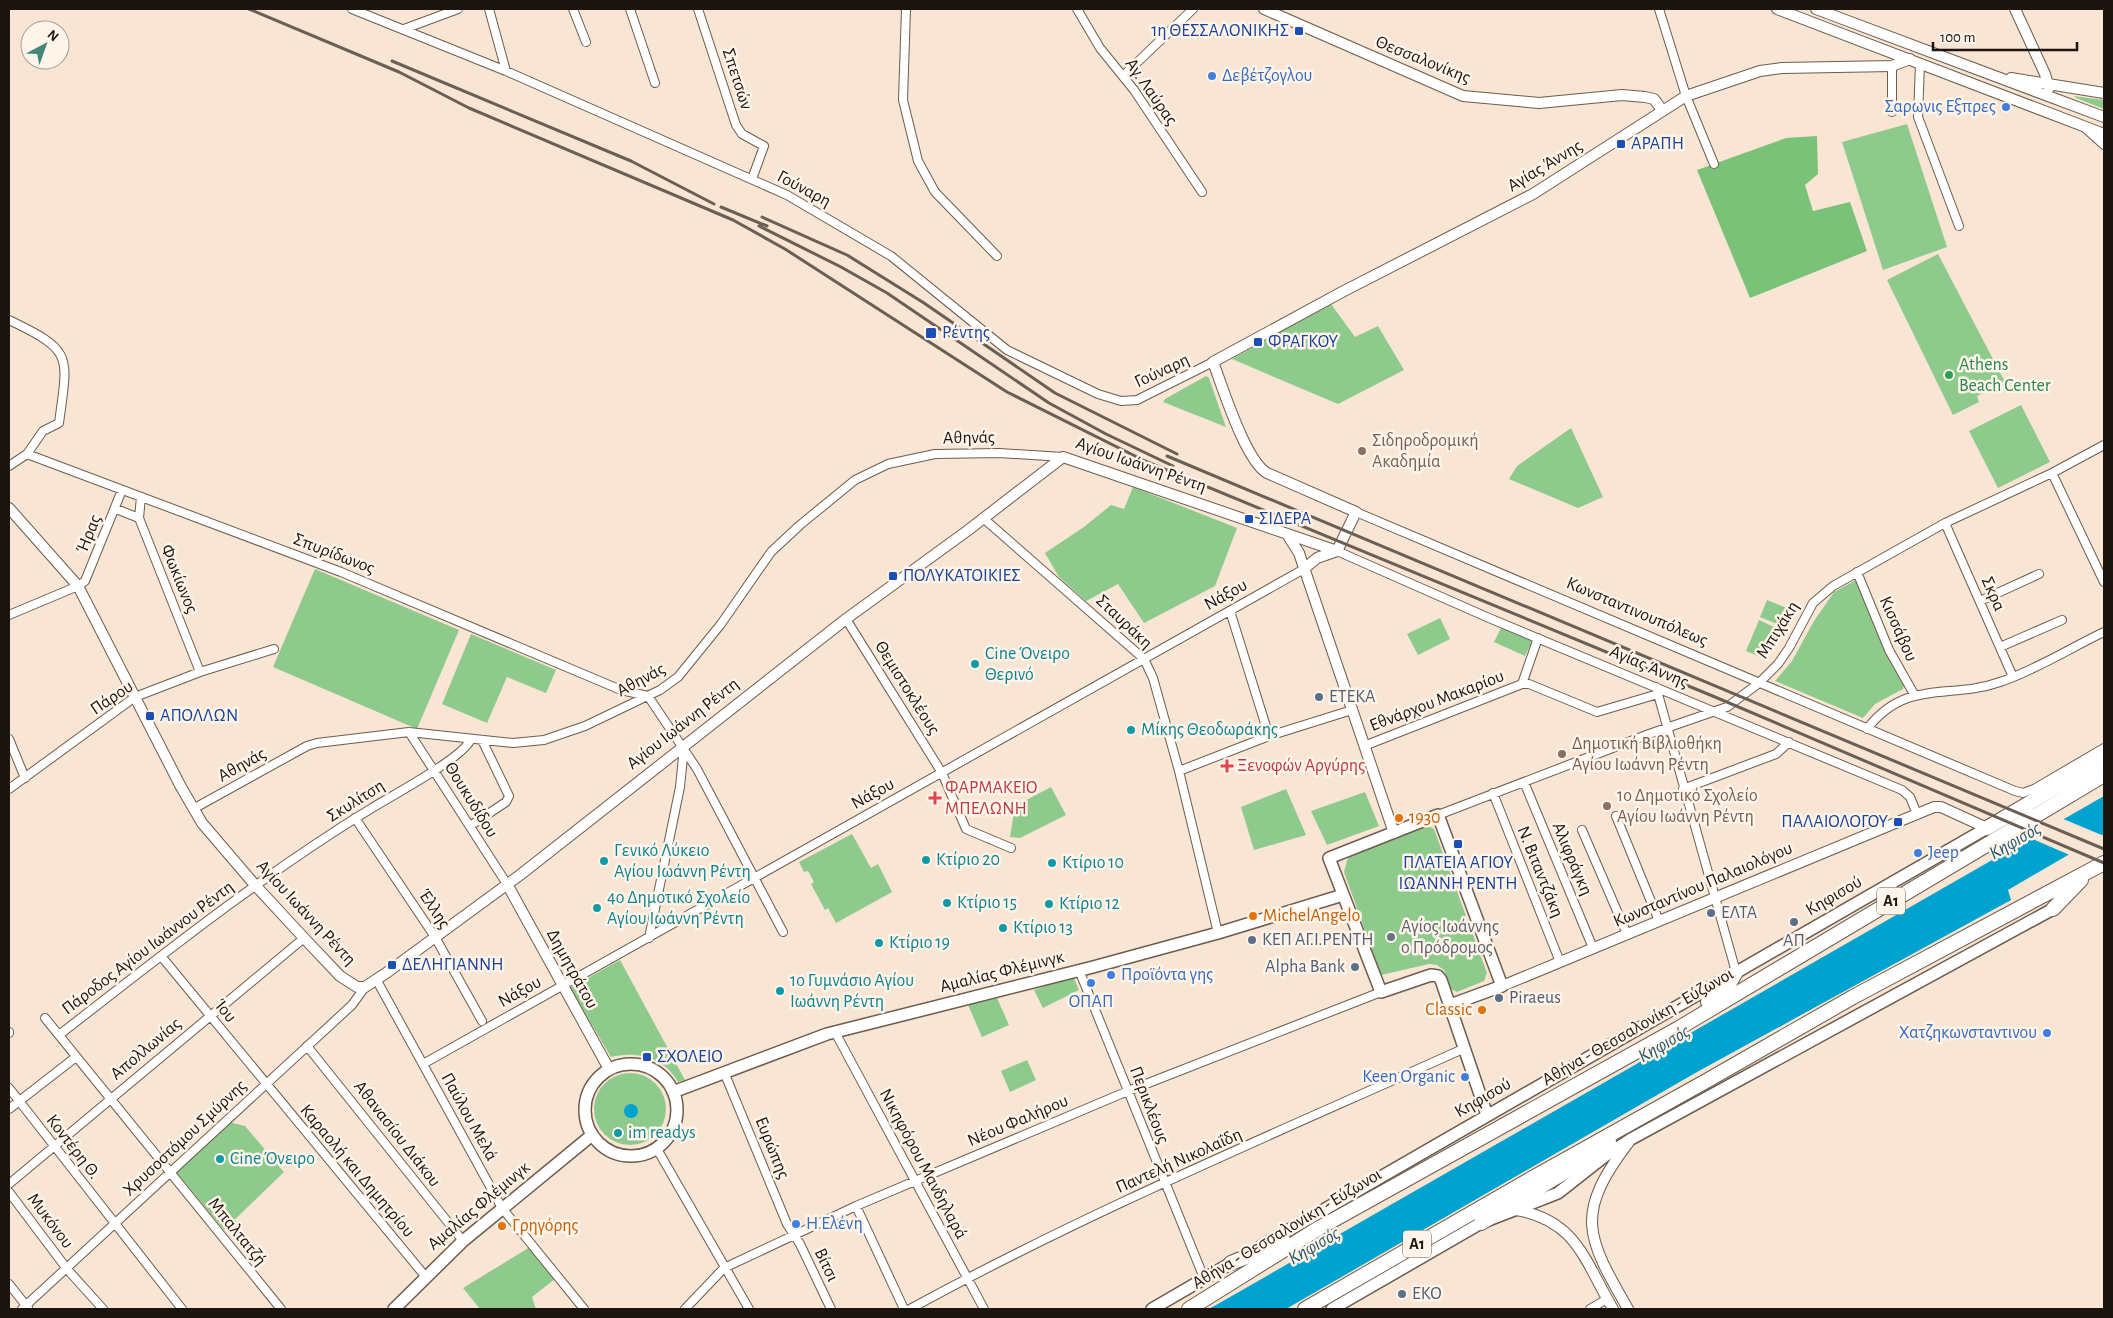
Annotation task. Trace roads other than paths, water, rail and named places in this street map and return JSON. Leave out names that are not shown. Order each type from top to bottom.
[{"type":"highway","points":[[1987,828],[2104,759]]},
{"type":"highway","name":"Αθήνα - Θεσσαλονίκη - Εύζωνοι","points":[[1189,1309],[1320,1228],[1678,1028],[2104,775]]},
{"type":"highway","name":"Α1","points":[[1305,1309],[1853,996],[2104,864]]},
{"type":"highway","points":[[2053,909],[2091,871]]},
{"type":"highway","points":[[1678,1028],[1729,984],[1736,972]]},
{"type":"highway","points":[[1481,1223],[1591,1156],[1639,1117]]},
{"type":"highway","points":[[1231,1263],[1320,1228]]},
{"type":"main road","points":[[1450,1005],[1502,986],[1438,815],[1329,858],[1381,992],[1434,975],[1441,980],[1487,1115]]},
{"type":"main road","name":"Κηφισού","points":[[1152,1309],[1987,828]]},
{"type":"main road","name":"Αμαλίας Φλέμινγκ","points":[[673,1092],[835,1032],[1218,933],[1343,894]]},
{"type":"main road","points":[[1332,1309],[1481,1223],[1558,1193],[1605,1156],[1631,1139],[2053,909]]},
{"type":"main road","points":[[625,1064],[642,1065],[658,1072],[673,1092],[676,1101],[676,1119],[669,1136],[657,1149],[638,1156],[617,1154],[607,1150],[592,1135],[586,1118],[586,1098],[596,1079],[609,1069],[625,1064]]},
{"type":"main road","name":"Αμαλίας Φλέμινγκ","points":[[394,1309],[463,1241],[592,1135]]},
{"type":"street","name":"Γούναρη","points":[[352,9],[506,71],[799,201],[891,256],[1007,350],[1098,394],[1121,402],[1137,400],[1214,362]]},
{"type":"street","points":[[404,29],[458,9]]},
{"type":"street","points":[[489,9],[506,71]]},
{"type":"street","points":[[573,9],[586,42]]},
{"type":"street","points":[[630,9],[654,83]]},
{"type":"street","name":"Σπετσών","points":[[698,9],[736,126],[742,134],[764,146],[752,179]]},
{"type":"street","points":[[906,9],[903,100],[918,161],[935,192],[997,256]]},
{"type":"street","name":"Αγ. Λαύρας","points":[[1077,9],[1100,48],[1123,76],[1202,192]]},
{"type":"street","points":[[1123,76],[1192,9]]},
{"type":"street","name":"Θεσσαλονίκης","points":[[1264,9],[1463,96],[1539,103],[1622,95],[1645,97],[1654,100],[1662,110]]},
{"type":"street","points":[[1660,9],[1686,96],[1714,164]]},
{"type":"street","points":[[1777,9],[2104,134]]},
{"type":"street","points":[[1816,9],[2104,117]]},
{"type":"street","points":[[2016,9],[2048,83],[2047,95],[2042,109]]},
{"type":"street","points":[[1910,59],[1914,46]]},
{"type":"street","name":"Αγίας Άννης","points":[[1214,362],[1342,292],[1533,194],[1686,96],[1760,71],[1782,68],[1892,66],[1910,59]]},
{"type":"street","points":[[1920,63],[1918,118],[1959,226]]},
{"type":"street","points":[[1892,66],[1892,112]]},
{"type":"street","points":[[1990,75],[2104,92]]},
{"type":"street","points":[[2082,125],[2104,145]]},
{"type":"street","points":[[9,320],[46,338],[59,352],[65,366],[59,423],[43,431],[27,454],[9,466]]},
{"type":"street","name":"Κωνσταντινουπόλεως","points":[[1214,362],[1230,406],[1256,465],[1267,473],[1356,512],[2020,792],[2034,789],[2104,748]]},
{"type":"street","name":"Μπιχάκη","points":[[1438,815],[1668,728],[1716,712],[1742,697],[1759,683],[1789,648],[1813,603],[1833,586],[1944,523],[2052,473],[2104,445]]},
{"type":"street","name":"Αθηνάς","points":[[193,810],[307,746],[327,741],[410,732],[513,743],[544,740],[586,726],[648,696],[672,682],[698,654],[771,552],[856,480],[888,464],[935,454],[999,453],[1062,457]]},
{"type":"street","name":"Σπυρίδωνος","points":[[27,454],[341,572],[621,690],[648,696]]},
{"type":"street","name":"Αγίου Ιωάννη Ρέντη","points":[[9,508],[78,586],[193,810],[216,841],[255,886],[340,976],[358,987],[366,987],[507,884],[846,619],[1062,457],[1286,533]]},
{"type":"street","points":[[2052,473],[2104,582]]},
{"type":"street","name":"Ήρας","points":[[78,586],[89,573],[122,490]]},
{"type":"street","name":"Φωκίωνος","points":[[141,497],[139,518],[200,672]]},
{"type":"street","points":[[116,509],[139,518]]},
{"type":"street","points":[[1337,550],[1356,512]]},
{"type":"street","name":"Σταυράκη","points":[[983,518],[1144,659],[1153,678],[1179,771],[1218,933]]},
{"type":"street","name":"Σκρα","points":[[1944,523],[2013,677]]},
{"type":"street","points":[[1286,533],[1299,553],[1394,833]]},
{"type":"street","name":"Αγίας Άννης","points":[[1286,533],[1337,550],[1657,691],[1716,712],[1902,790],[1910,797],[1916,814]]},
{"type":"street","points":[[1299,553],[1317,544]]},
{"type":"street","name":"Νάξου","points":[[423,1064],[1230,611],[1304,569],[1317,558],[1337,550]]},
{"type":"street","name":"Κισσάβου","points":[[1857,572],[1889,650],[1915,696]]},
{"type":"street","points":[[1980,601],[2039,574]]},
{"type":"street","points":[[9,615],[78,586]]},
{"type":"street","points":[[1230,611],[1269,736]]},
{"type":"street","name":"Θεμιστοκλέους","points":[[846,619],[942,773],[966,829],[1011,848]]},
{"type":"street","points":[[2000,647],[2062,620]]},
{"type":"street","points":[[1867,728],[1888,706],[1915,696],[1991,685],[2013,677],[2104,632]]},
{"type":"street","name":"Εθνάρχου Μακαρίου","points":[[1522,684],[1538,638]]},
{"type":"street","name":"Πάρου","points":[[9,789],[134,697],[200,672],[274,649]]},
{"type":"street","name":"Εθνάρχου Μακαρίου","points":[[1364,746],[1522,684],[1529,684],[1596,712],[1657,691]]},
{"type":"street","points":[[1657,691],[1736,972]]},
{"type":"street","points":[[648,696],[684,746],[783,932]]},
{"type":"street","points":[[1179,771],[1269,736],[1352,710]]},
{"type":"street","name":"Θουκυδίδου","points":[[410,732],[507,884]]},
{"type":"street","points":[[9,739],[25,778]]},
{"type":"street","name":"Σκυλίτση","points":[[255,886],[355,818],[435,770],[464,750],[471,739]]},
{"type":"street","points":[[470,826],[506,802],[510,796],[482,740]]},
{"type":"street","points":[[1683,789],[1776,754],[1789,742]]},
{"type":"street","points":[[649,938],[680,788],[684,746]]},
{"type":"street","name":"Αλιφράγκη","points":[[1524,782],[1593,948]]},
{"type":"street","name":"Ν. Βιταντζάκη","points":[[1493,793],[1560,962]]},
{"type":"street","points":[[1916,814],[1934,807],[1941,807],[1987,828]]},
{"type":"street","name":"Κωνσταντίνου Παλαιολόγου","points":[[1502,986],[1916,814]]},
{"type":"street","points":[[1616,816],[1659,921]]},
{"type":"street","name":"Έλλης","points":[[355,818],[435,937],[482,1021]]},
{"type":"street","points":[[1582,830],[1627,934]]},
{"type":"street","name":"Δημητράτου","points":[[507,884],[609,1069]]},
{"type":"street","name":"Πάροδος Αγίου Ιωάννου Ρέντη","points":[[59,1035],[255,886]]},
{"type":"street","name":"Απολλωνίας","points":[[9,1184],[209,1015],[304,938]]},
{"type":"street","name":"Ίου","points":[[161,956],[266,1084]]},
{"type":"street","name":"Περικλέους","points":[[1079,970],[1204,1278]]},
{"type":"street","name":"Παύλου Μελά","points":[[376,979],[502,1208],[584,1309]]},
{"type":"street","name":"Χρυσοστόμου Σμύρνης","points":[[26,1308],[114,1224],[352,1005],[366,987]]},
{"type":"street","name":"Νέου Φαλήρου","points":[[685,1309],[724,1268],[856,1206],[1128,1091],[1381,992]]},
{"type":"street","name":"Μπαλτατζή","points":[[45,1018],[281,1309]]},
{"type":"street","name":"Νικηφόρου Μανδηλαρά","points":[[835,1032],[984,1309]]},
{"type":"street","name":"Αθανασίου Διάκου","points":[[307,1046],[463,1241]]},
{"type":"street","name":"Παντελή Νικολαΐδη","points":[[910,1309],[967,1278],[1164,1183],[1465,1048]]},
{"type":"street","points":[[9,1109],[76,1057]]},
{"type":"street","name":"Ευρώπης","points":[[724,1072],[793,1235]]},
{"type":"street","name":"Καραολή και Δημητρίου","points":[[266,1084],[426,1276]]},
{"type":"street","name":"Κοντέρη Θ.","points":[[9,1088],[182,1309]]},
{"type":"street","points":[[1628,1309],[1597,1252],[1593,1239],[1592,1221],[1599,1186],[1608,1170],[1631,1139]]},
{"type":"street","points":[[657,1149],[724,1268],[750,1309]]},
{"type":"street","name":"Μυκόνου","points":[[9,1192],[66,1269],[103,1309]]},
{"type":"street","points":[[856,1206],[904,1309]]},
{"type":"street","points":[[1516,1210],[1550,1220],[1566,1232],[1580,1250],[1613,1309]]},
{"type":"street","name":"Βίτσι","points":[[793,1235],[800,1244],[831,1309]]},
{"type":"street","points":[[9,1284],[26,1308]]},
{"type":"street","points":[[1590,1309],[1607,1299]]},
{"type":"water","points":[[2104,796],[2104,834],[2008,890],[2011,900],[1697,1072],[1286,1309],[1209,1309]]},
{"type":"water","points":[[628,1104],[634,1104],[638,1111],[634,1118],[628,1118],[624,1114],[624,1108]]},
{"type":"railway","points":[[249,9],[399,72],[469,108],[733,220],[785,249],[1007,392],[1145,461],[1715,697],[2104,863]]},
{"type":"railway","points":[[392,61],[631,161],[714,204]]},
{"type":"railway","points":[[721,207],[767,226]]},
{"type":"railway","points":[[762,217],[847,255],[924,303],[1055,393],[1177,454]]},
{"type":"railway","points":[[759,226],[841,267],[887,293],[1049,403],[1106,434],[1173,466]]},
{"type":"railway","points":[[1167,456],[2104,849]]},
{"type":"place","name":"1η ΘΕΣΣΑΛΟΝΙΚΗΣ","points":[[1299,31]]},
{"type":"place","name":"Δεβέτζογλου","points":[[1212,76]]},
{"type":"place","name":"Σαρωνις Εξπρες","points":[[2006,107]]},
{"type":"place","name":"ΑΡΑΠΗ","points":[[1621,144]]},
{"type":"place","name":"Ρέντης","points":[[931,333]]},
{"type":"place","name":"ΦΡΑΓΚΟΥ","points":[[1258,342]]},
{"type":"place","name":"Athens Beach Center","points":[[1949,375]]},
{"type":"place","name":"Σιδηροδρομική Ακαδημία","points":[[1362,451]]},
{"type":"place","name":"ΣΙΔΕΡΑ","points":[[1249,519]]},
{"type":"place","name":"ΠΟΛΥΚΑΤΟΙΚΙΕΣ","points":[[893,576]]},
{"type":"place","name":"Cine Όνειρο Θερινό","points":[[975,664]]},
{"type":"place","name":"ΕΤΕΚΑ","points":[[1319,697]]},
{"type":"place","name":"ΑΠΟΛΛΩΝ","points":[[150,716]]},
{"type":"place","name":"Μίκης Θεοδωράκης","points":[[1131,730]]},
{"type":"place","name":"Δημοτική Βιβλιοθήκη Αγίου Ιωάννη Ρέντη","points":[[1562,754]]},
{"type":"place","name":"Ξενοφών Αργύρης","points":[[1227,766]]},
{"type":"place","name":"ΦΑΡΜΑΚΕΙΟ ΜΠΕΛΩΝΗ","points":[[935,798]]},
{"type":"place","name":"1ο Δημοτικό Σχολείο Αγίου Ιωάννη Ρέντη","points":[[1607,806]]},
{"type":"place","name":"1930","points":[[1399,818]]},
{"type":"place","name":"ΠΑΛΑΙΟΛΟΓΟΥ","points":[[1898,822]]},
{"type":"place","name":"ΠΛΑΤΕΙΑ ΑΓΙΟΥ ΙΩΑΝΝΗ ΡΕΝΤΗ","points":[[1458,844]]},
{"type":"place","name":"Jeep","points":[[1918,853]]},
{"type":"place","name":"Κτίριο 20","points":[[926,860]]},
{"type":"place","name":"Γενικό Λύκειο Αγίου Ιωάννη Ρέντη","points":[[604,861]]},
{"type":"place","name":"Κτίριο 10","points":[[1052,863]]},
{"type":"place","name":"Κτίριο 15","points":[[947,903]]},
{"type":"place","name":"Κτίριο 12","points":[[1049,904]]},
{"type":"place","name":"4ο Δημοτικό Σχολείο Αγίου Ιωάννη Ρέντη","points":[[597,908]]},
{"type":"place","name":"ΕΛΤΑ","points":[[1711,913]]},
{"type":"place","name":"MichelAngelo","points":[[1253,916]]},
{"type":"place","name":"ΑΠ","points":[[1794,922]]},
{"type":"place","name":"Κτίριο 13","points":[[1003,928]]},
{"type":"place","name":"Αγίος Ιωάννης ο Πρόδρομος","points":[[1391,937]]},
{"type":"place","name":"ΚΕΠ ΑΓ.Ι.ΡΕΝΤΗ","points":[[1252,940]]},
{"type":"place","name":"Κτίριο 19","points":[[879,943]]},
{"type":"place","name":"ΔΕΛΗΓΙΑΝΝΗ","points":[[392,965]]},
{"type":"place","name":"Alpha Bank","points":[[1355,967]]},
{"type":"place","name":"Προϊόντα γης","points":[[1111,975]]},
{"type":"place","name":"ΟΠΑΠ","points":[[1091,983]]},
{"type":"place","name":"1ο Γυμνάσιο Αγίου Ιωάννη Ρέντη","points":[[780,991]]},
{"type":"place","name":"Piraeus","points":[[1499,998]]},
{"type":"place","name":"Classic","points":[[1482,1010]]},
{"type":"place","name":"Χατζηκωνσταντινου","points":[[2047,1033]]},
{"type":"place","name":"ΣΧΟΛΕΙΟ","points":[[647,1057]]},
{"type":"place","name":"Keen Organic","points":[[1465,1077]]},
{"type":"place","name":"im readys","points":[[618,1133]]},
{"type":"place","name":"Cine Όνειρο","points":[[220,1159]]},
{"type":"place","name":"Η Ελένη","points":[[796,1224]]},
{"type":"place","name":"Γρηγόρης","points":[[502,1226]]},
{"type":"place","name":"EKO","points":[[1402,1294]]},
{"type":"water label","name":"Κηφισός","points":[[2015,841]]},
{"type":"water label","name":"Κηφισός","points":[[1664,1044]]},
{"type":"water label","name":"Κηφισός","points":[[1314,1246]]}]
